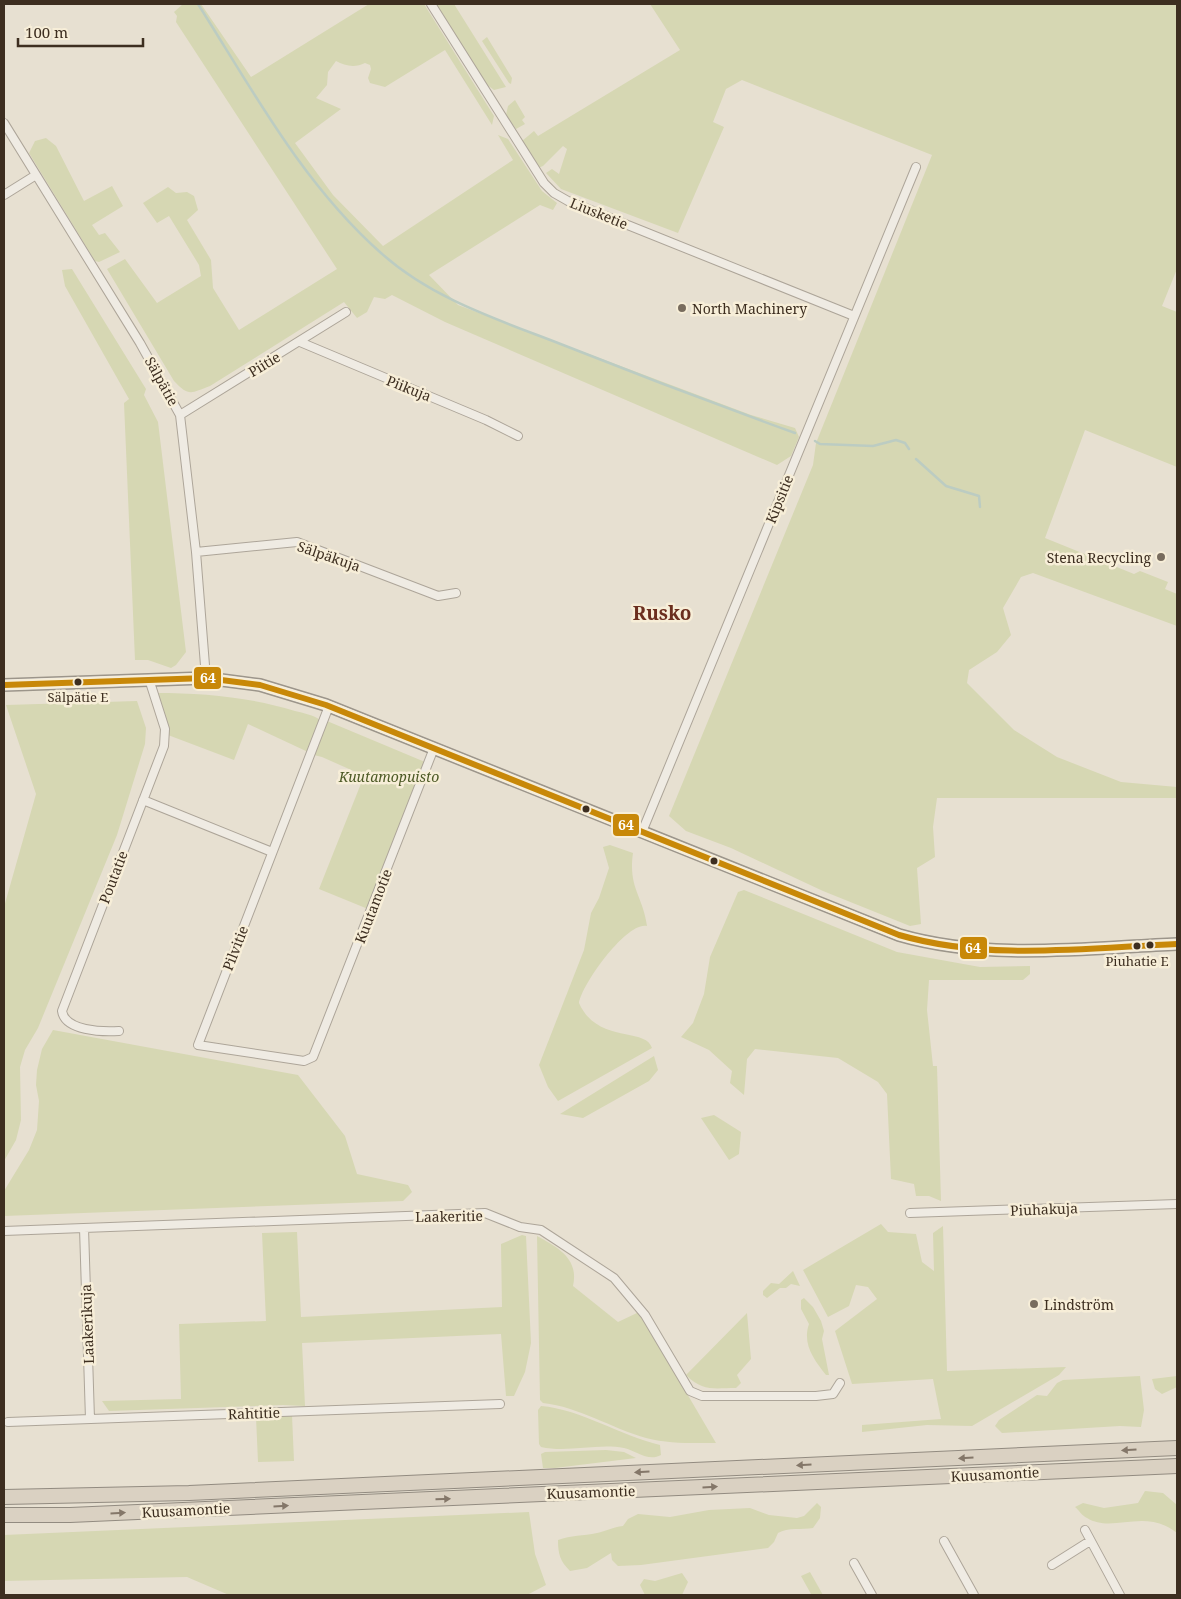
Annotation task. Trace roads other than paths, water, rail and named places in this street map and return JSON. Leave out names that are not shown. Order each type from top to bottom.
[{"type":"highway","name":"Kuusamontie","points":[[4,1497],[189,1493],[1177,1448]]},
{"type":"highway","name":"Kuusamontie","points":[[4,1515],[70,1515],[1177,1466]]},
{"type":"highway","points":[[4,1522],[70,1515]]},
{"type":"street","name":"Liusketie","points":[[431,4],[544,184],[554,193],[577,205],[854,316]]},
{"type":"street","name":"Sälpätie","points":[[4,123],[153,364],[180,415],[196,552],[206,678]]},
{"type":"street","name":"Kipsitie","points":[[642,832],[916,166]]},
{"type":"street","points":[[4,195],[36,175]]},
{"type":"street","name":"Piitie","points":[[180,415],[346,312]]},
{"type":"street","name":"Piikuja","points":[[300,342],[486,420],[518,436]]},
{"type":"street","name":"Sälpäkuja","points":[[196,552],[297,542],[438,596],[456,593]]},
{"type":"street","points":[[4,685],[206,678],[260,685],[329,706],[865,922],[928,943],[964,949],[1003,951],[1177,944]]},
{"type":"street","name":"Poutatie","points":[[119,1031],[74,1026],[65,1021],[62,1008],[164,746],[165,734],[149,679]]},
{"type":"street","name":"Pilvitie","points":[[198,1045],[329,706]]},
{"type":"street","name":"Kuutamotie","points":[[198,1045],[307,1061],[316,1053],[434,748]]},
{"type":"street","points":[[143,800],[272,852]]},
{"type":"street","name":"Piuhakuja","points":[[910,1213],[1177,1204]]},
{"type":"street","name":"Laakeritie","points":[[4,1231],[485,1213],[520,1227],[541,1230],[614,1278],[645,1315],[690,1391],[702,1396],[816,1396],[833,1394],[840,1382]]},
{"type":"street","name":"Laakerikuja","points":[[84,1228],[90,1419]]},
{"type":"street","name":"Rahtitie","points":[[8,1422],[500,1404]]},
{"type":"street","points":[[1085,1530],[1120,1595]]},
{"type":"street","points":[[944,1541],[974,1595]]},
{"type":"street","points":[[1052,1565],[1090,1541]]},
{"type":"street","points":[[854,1563],[872,1595]]},
{"type":"waterway","points":[[198,4],[303,167],[353,226],[400,269],[443,295],[488,316],[795,433]]},
{"type":"waterway","points":[[815,441],[820,444],[873,446],[896,440],[905,443],[909,449]]},
{"type":"waterway","points":[[916,459],[946,486],[979,496],[980,507]]},
{"type":"place","name":"North Machinery","points":[[682,308]]},
{"type":"place","name":"Stena Recycling","points":[[1161,557]]},
{"type":"place","name":"Sälpätie E","points":[[78,682]]},
{"type":"place","name":"Piuhatie E","points":[[1137,946]]},
{"type":"place","name":"Lindström","points":[[1034,1304]]},
{"type":"district","name":"Rusko","points":[[662,613]]},
{"type":"park label","name":"Kuutamopuisto","points":[[389,776]]}]
